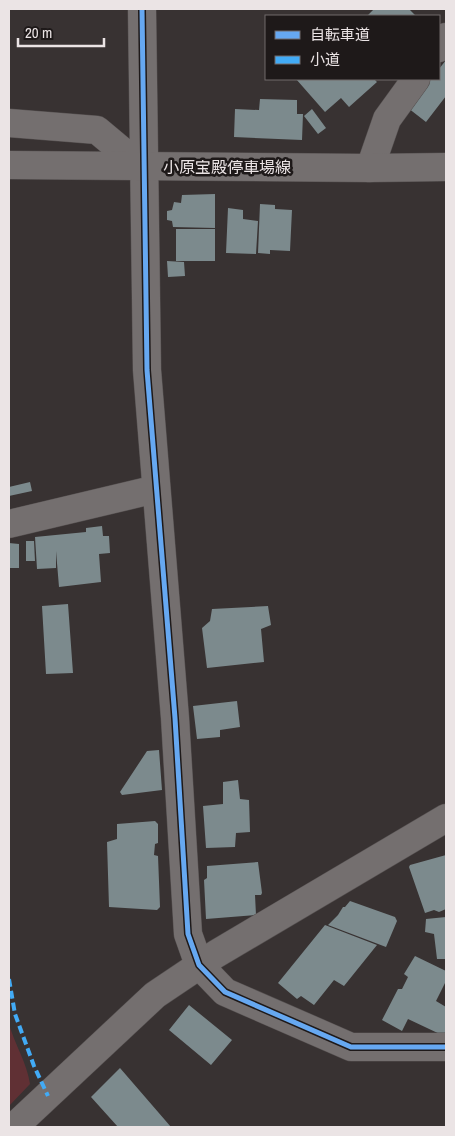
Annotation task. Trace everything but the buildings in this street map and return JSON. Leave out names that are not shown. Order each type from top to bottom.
[{"type":"street","points":[[142,9],[142,167],[147,370],[175,718],[188,934],[198,965],[225,992],[351,1047],[446,1047]]},
{"type":"street","points":[[370,168],[386,119],[415,80]]},
{"type":"street","points":[[9,123],[97,130],[142,167]]},
{"type":"street","name":"小原宝殿停車場線","points":[[9,165],[446,167]]},
{"type":"street","points":[[9,524],[156,489]]},
{"type":"street","points":[[14,1127],[155,996],[198,965],[446,818]]},
{"type":"shaded area","points":[[9,1024],[30,1084],[9,1106]]},
{"type":"marked path","points":[[9,979],[15,1014],[34,1066],[48,1096]]},
{"type":"cycle path","points":[[142,9],[147,370],[175,718],[188,934],[199,965],[225,992],[351,1047],[446,1047]]}]
